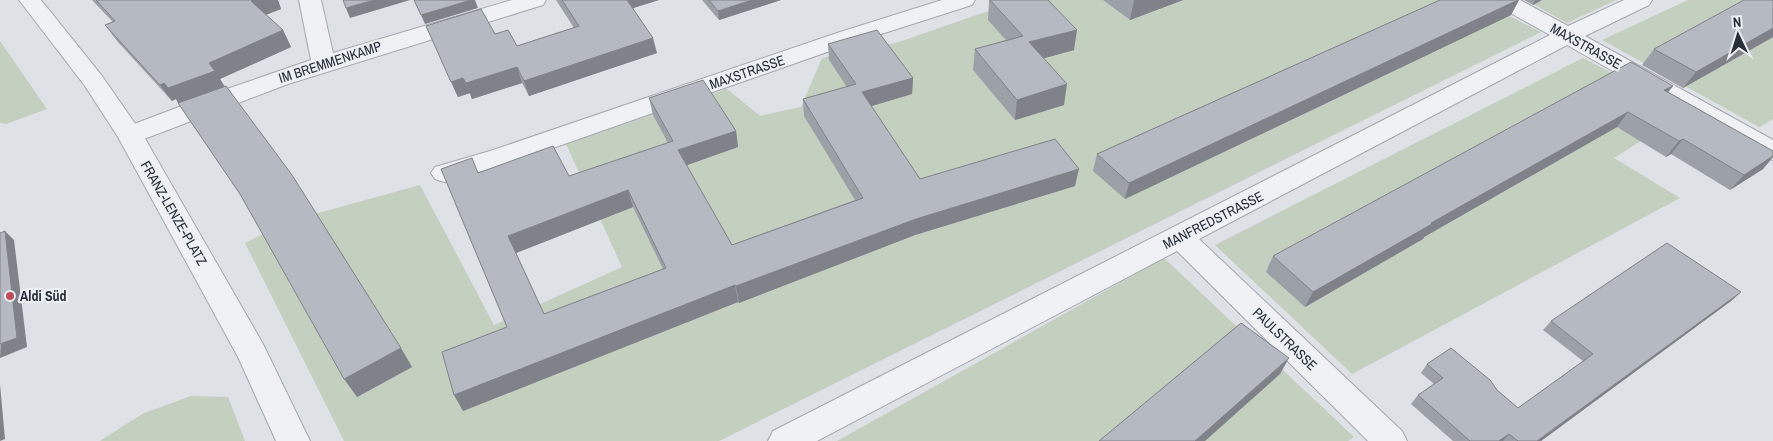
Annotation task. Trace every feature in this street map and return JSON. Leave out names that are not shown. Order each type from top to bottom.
[{"type":"street","name":"FRANZ-LENZE-PLATZ","points":[[30,0],[94,82],[130,136],[252,353],[293,441]]},
{"type":"street","points":[[310,0],[323,63]]},
{"type":"street","name":"IM BREMMENKAMP","points":[[130,136],[249,88],[323,63],[534,0]]},
{"type":"street","name":"MAXSTRASSE","points":[[444,173],[498,158],[845,38],[964,0]]},
{"type":"street","name":"MAXSTRASSE","points":[[1504,0],[1773,151]]},
{"type":"street","name":"MANFREDSTRASSE","points":[[785,441],[1568,35],[1642,0]]},
{"type":"street","name":"PAULSTRASSE","points":[[1180,236],[1390,441]]},
{"type":"green space","points":[[1020,0],[1477,0],[1541,32],[719,441],[344,441],[245,243],[286,222],[420,185],[494,325],[622,267],[566,144],[727,89],[760,116],[801,107],[822,58],[896,43]]},
{"type":"green space","points":[[1526,0],[1616,0],[1567,23]]},
{"type":"green space","points":[[1688,0],[1773,0],[1773,119],[1759,127],[1602,40]]},
{"type":"green space","points":[[0,41],[47,109],[6,124],[0,123]]},
{"type":"green space","points":[[1583,58],[1687,112],[1614,158],[1680,198],[1352,374],[1215,245]]},
{"type":"green space","points":[[1164,258],[1354,437],[1348,441],[837,441]]},
{"type":"green space","points":[[191,396],[228,397],[245,441],[100,441],[142,414]]},
{"type":"building","points":[[96,0],[254,0],[251,1],[283,30],[209,63],[215,71],[168,88],[164,83],[160,85],[105,25],[115,21]]},
{"type":"building","points":[[343,0],[374,0],[346,8]]},
{"type":"building","points":[[414,0],[471,0],[421,15]]},
{"type":"building","points":[[562,0],[627,0],[653,38],[524,81],[517,67],[466,83],[463,78],[451,82],[426,26],[481,9],[495,34],[508,30],[517,46],[579,26]]},
{"type":"building","points":[[709,0],[752,0],[718,11]]},
{"type":"building","points":[[990,0],[1048,0],[1077,30],[1029,42],[1067,84],[1017,100],[975,49],[1023,36]]},
{"type":"building","points":[[1440,0],[1518,0],[1129,183],[1097,154]]},
{"type":"building","points":[[1744,0],[1773,0],[1773,28],[1696,72],[1654,49]]},
{"type":"building","points":[[877,30],[913,78],[862,92],[920,179],[1055,139],[1079,169],[916,219],[735,285],[454,395],[442,352],[507,327],[441,169],[472,158],[478,173],[553,146],[569,176],[673,141],[649,98],[703,80],[736,131],[678,150],[732,245],[863,198],[803,99],[856,84],[828,44]],"holes":[[[628,190],[666,268],[544,314],[508,236]]]},
{"type":"building","points":[[1631,62],[1673,86],[1664,90],[1773,151],[1773,156],[1744,175],[1683,139],[1679,141],[1628,112],[1313,292],[1273,256]]},
{"type":"building","points":[[226,86],[292,175],[401,348],[344,379],[240,194],[178,103]]},
{"type":"building","points":[[5,231],[17,338],[0,344],[0,233]]},
{"type":"building","points":[[1667,243],[1741,292],[1537,441],[1518,441],[1509,434],[1499,441],[1470,441],[1418,395],[1443,378],[1427,364],[1451,348],[1490,380],[1497,390],[1518,408],[1593,354],[1551,321]]},
{"type":"building","points":[[1241,323],[1289,358],[1195,441],[1099,441]]},
{"type":"place","name":"Aldi Süd","points":[[10,296]]}]
